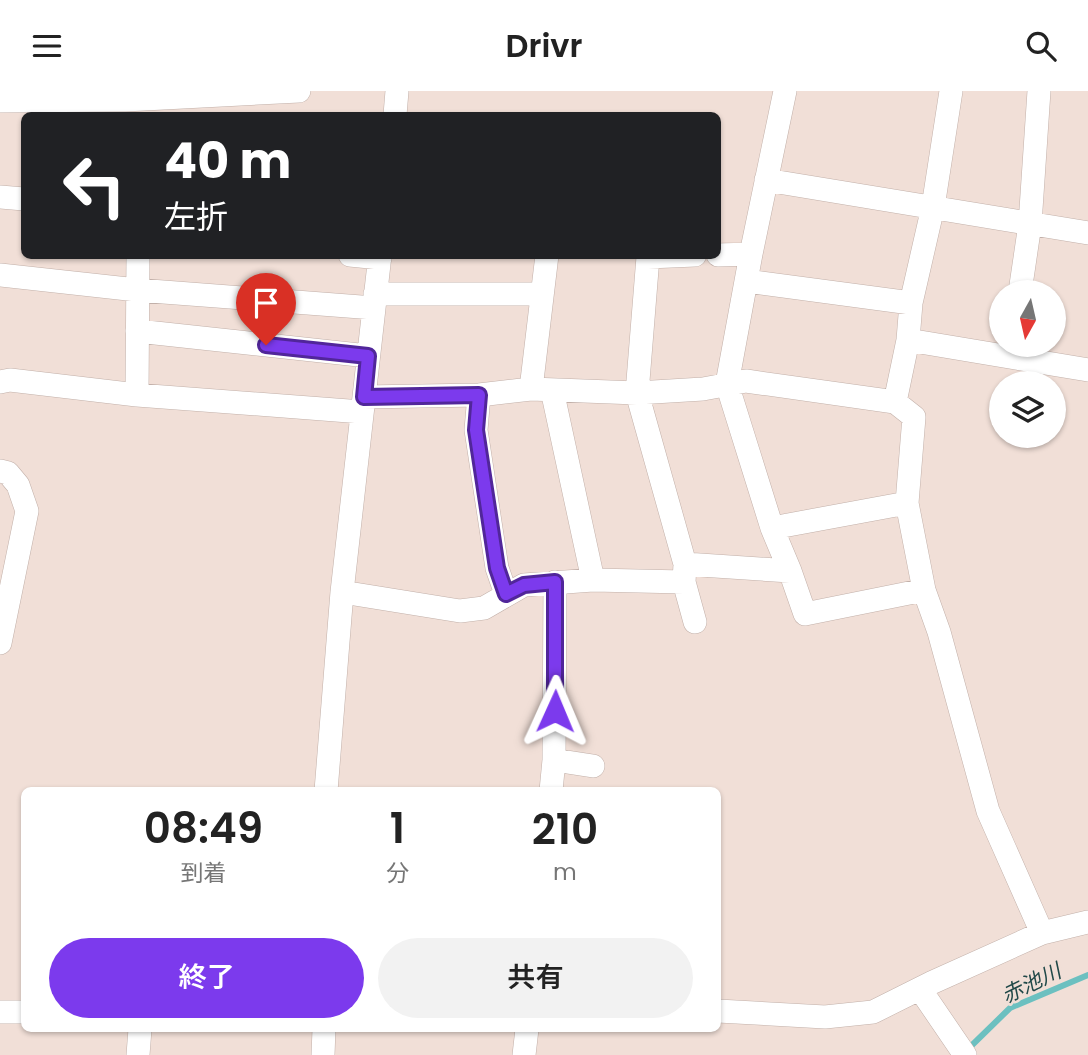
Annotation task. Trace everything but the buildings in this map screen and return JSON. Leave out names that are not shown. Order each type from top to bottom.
[{"type":"street","points":[[0,101],[133,101],[238,105],[299,91]]},
{"type":"street","points":[[395,112],[397,91]]},
{"type":"street","points":[[785,91],[727,384],[772,528],[805,614],[923,590]]},
{"type":"street","points":[[895,402],[908,340],[911,303],[933,207],[951,91]]},
{"type":"street","points":[[1022,280],[1030,224],[1039,91]]},
{"type":"street","points":[[766,180],[1088,233]]},
{"type":"street","points":[[0,197],[21,199]]},
{"type":"street","points":[[721,255],[751,254]]},
{"type":"street","points":[[137,395],[138,259]]},
{"type":"street","points":[[326,787],[342,591],[380,259]]},
{"type":"street","points":[[546,259],[541,294],[542,390],[593,580]]},
{"type":"street","points":[[648,259],[637,393],[695,622]]},
{"type":"street","points":[[0,275],[137,290],[375,301],[541,294]]},
{"type":"street","points":[[746,281],[911,303]]},
{"type":"street","points":[[137,331],[368,356]]},
{"type":"street","points":[[908,340],[989,349]]},
{"type":"street","points":[[1036,357],[1088,370]]},
{"type":"street","points":[[0,382],[10,380],[137,395],[363,404],[542,390],[637,393],[703,389],[746,381],[895,402],[914,417],[907,503],[923,590],[939,632],[988,811],[1042,933]]},
{"type":"street","points":[[479,395],[476,430],[497,568],[506,594]]},
{"type":"street","points":[[0,471],[8,473],[18,485],[27,511],[0,643]]},
{"type":"street","points":[[772,528],[907,503]]},
{"type":"street","points":[[342,591],[460,611],[484,608],[524,585],[684,573],[790,571]]},
{"type":"street","points":[[551,787],[554,759],[555,582]]},
{"type":"street","points":[[554,759],[593,766]]},
{"type":"street","points":[[721,1011],[825,1017],[873,1012],[1042,933],[1088,922]]},
{"type":"street","points":[[920,989],[962,1050]]},
{"type":"street","points":[[0,1012],[21,1012]]},
{"type":"street","points":[[138,1055],[140,1032]]},
{"type":"street","points":[[323,1055],[324,1032]]},
{"type":"street","points":[[524,1055],[527,1032]]},
{"type":"waterway","name":"赤池川","points":[[967,1050],[1010,1008],[1088,975]]},
{"type":"route","points":[[266,345],[368,356],[364,397],[479,395],[476,430],[497,568],[506,594],[524,585],[555,582],[555,711]]}]
